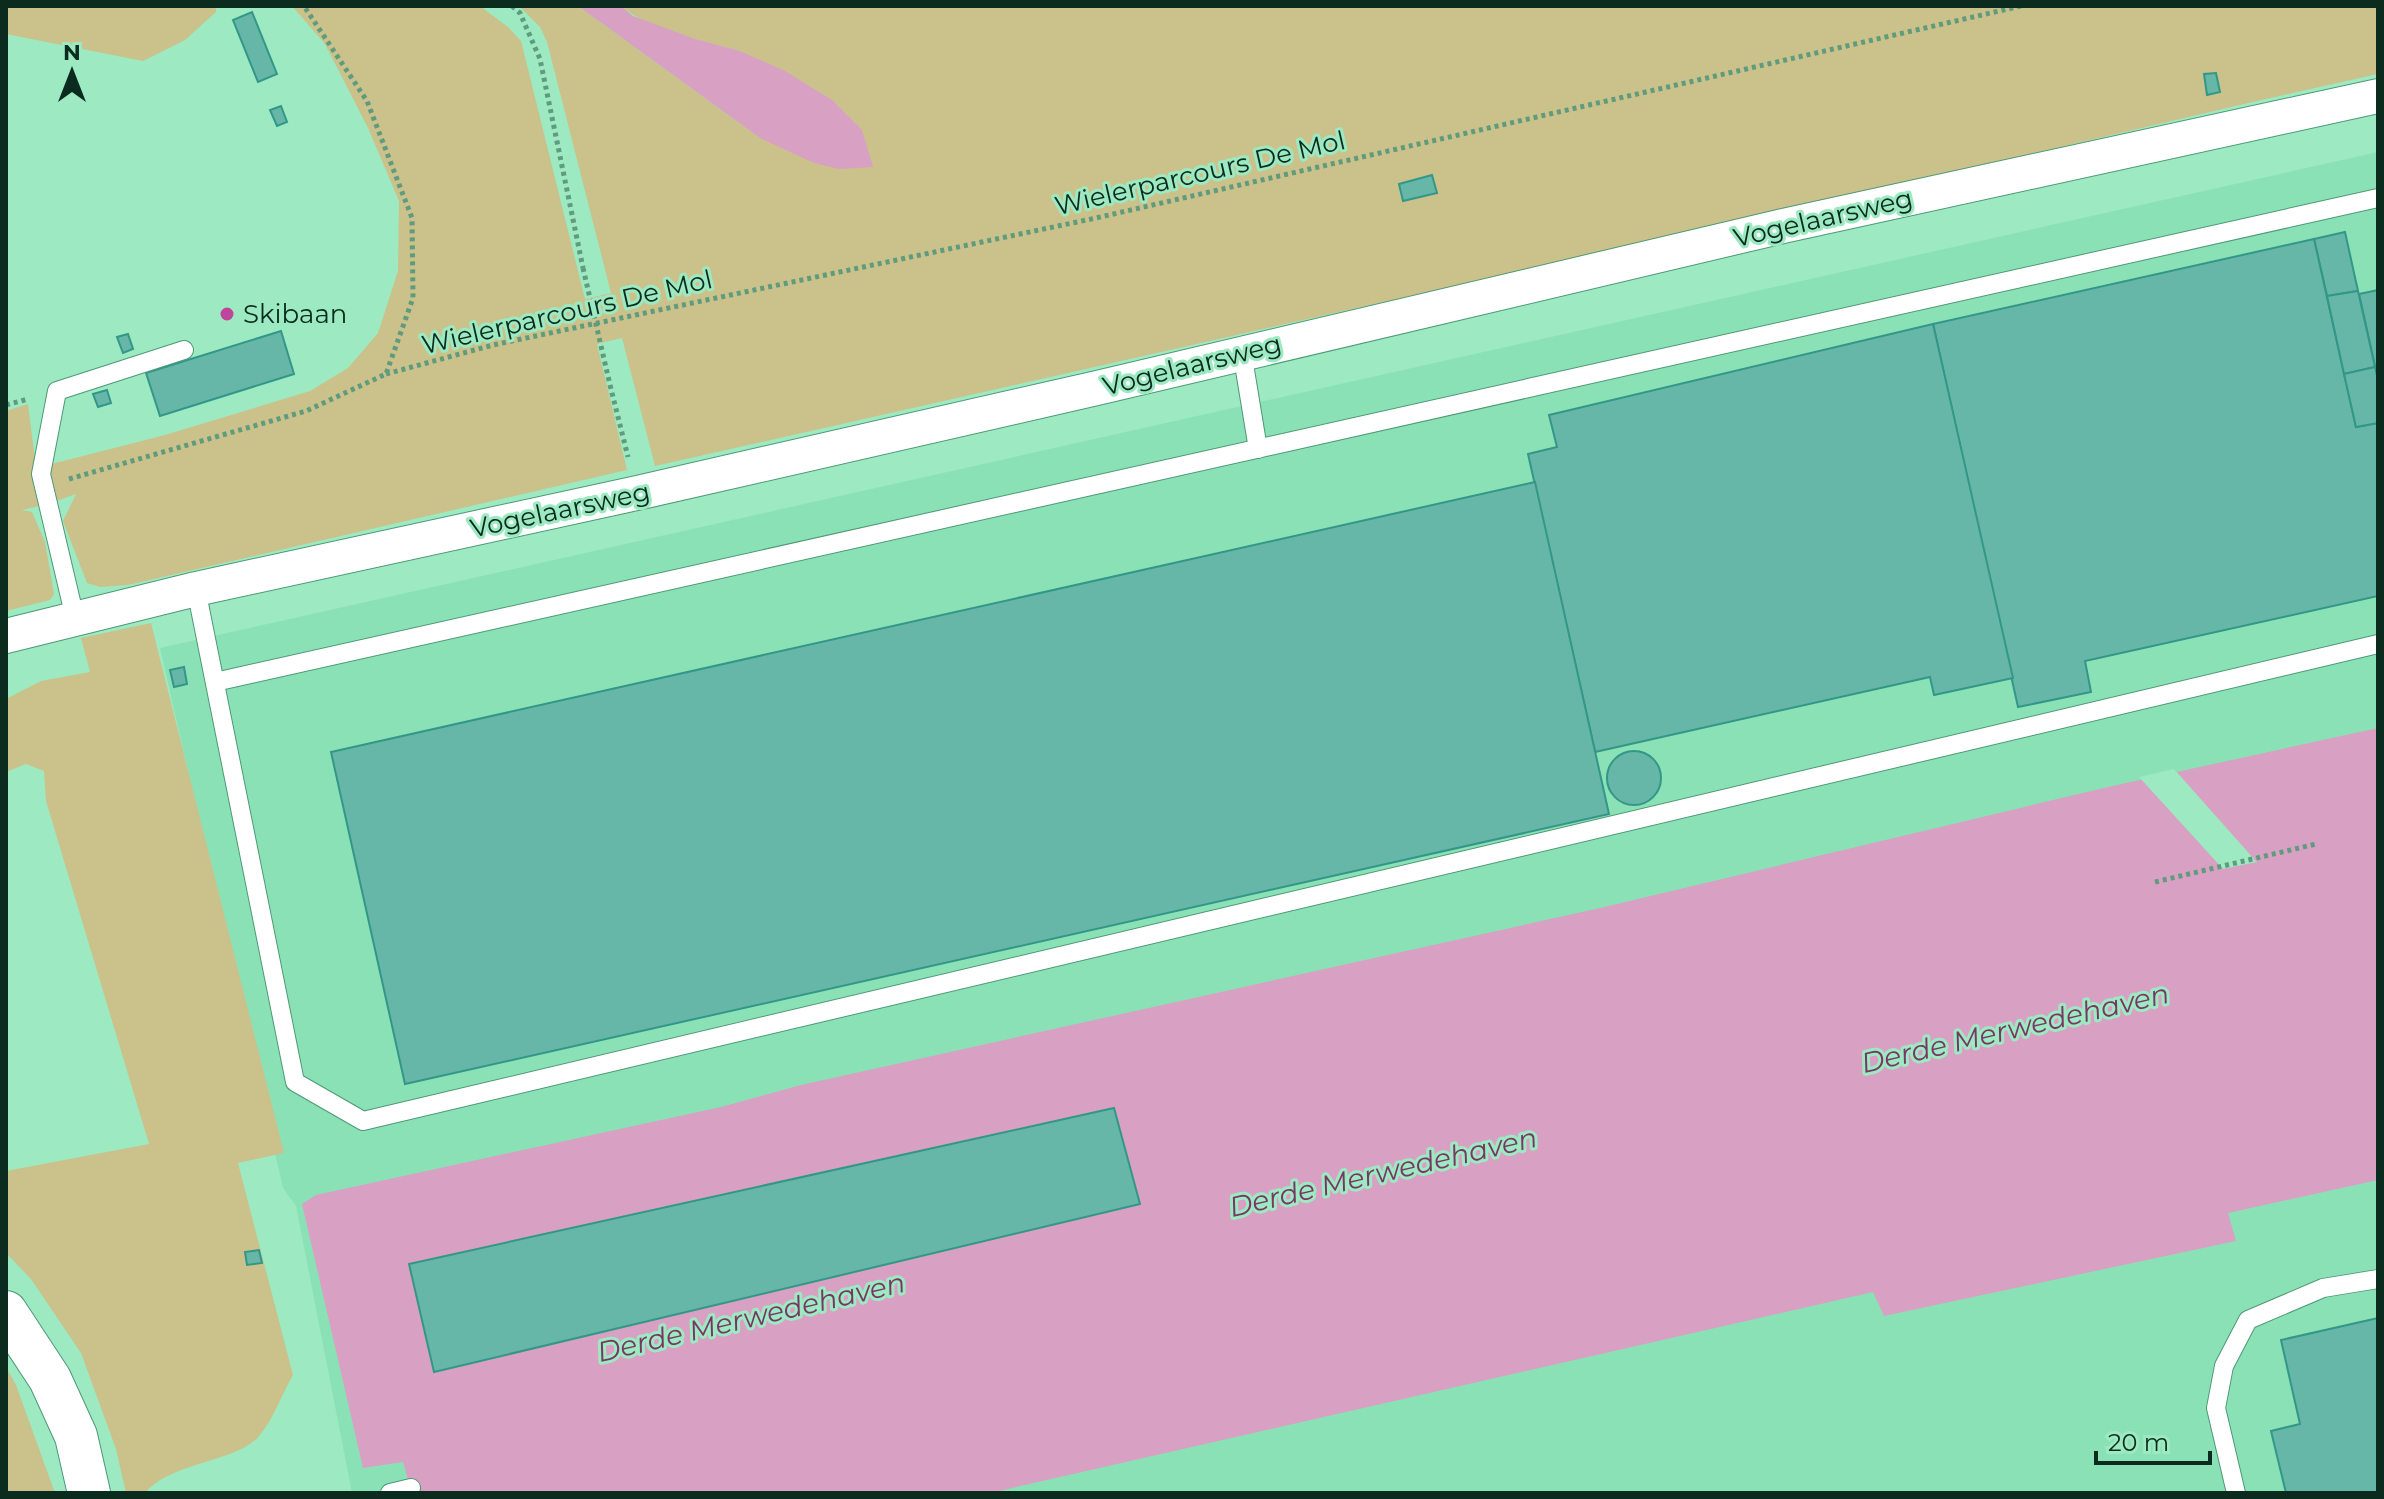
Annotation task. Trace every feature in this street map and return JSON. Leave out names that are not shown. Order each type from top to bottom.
[{"type":"street","name":"Vogelaarsweg","points":[[6,636],[196,589],[637,493],[1082,391],[1783,226],[2378,96]]},
{"type":"street","points":[[6,1312],[50,1379],[76,1436],[89,1493]]},
{"type":"lane","points":[[215,682],[2378,198]]},
{"type":"lane","points":[[75,618],[41,474],[57,391],[184,350]]},
{"type":"lane","points":[[1242,352],[1258,449]]},
{"type":"lane","points":[[196,589],[295,1082],[363,1121],[2378,644]]},
{"type":"lane","points":[[2236,1493],[2216,1408],[2224,1366],[2248,1320],[2323,1288],[2378,1279]]},
{"type":"lane","points":[[390,1493],[411,1488]]},
{"type":"path","name":"Wielerparcours De Mol","points":[[304,6],[367,101],[412,218],[413,298],[386,374]]},
{"type":"path","points":[[512,6],[520,13],[540,59],[583,268],[637,493]]},
{"type":"path","name":"Wielerparcours De Mol","points":[[42,485],[73,479],[306,411],[386,374],[493,345],[1096,218],[2021,6]]},
{"type":"path","points":[[2155,882],[2316,844]]},
{"type":"shaded area","points":[[6,6],[216,6],[216,12],[185,40],[143,61],[6,34]]},
{"type":"shaded area","points":[[292,6],[480,6],[508,27],[521,41],[585,299],[611,293],[547,42],[540,27],[519,6],[578,6],[760,138],[740,51],[662,29],[621,6],[2378,6],[2378,74],[1810,206],[655,466],[622,338],[597,344],[627,470],[128,585],[100,587],[87,583],[63,521],[76,494],[22,510],[32,512],[45,542],[54,594],[50,600],[6,611],[6,411],[28,404],[36,468],[165,435],[310,391],[348,368],[378,333],[398,271],[399,201],[368,128],[325,44]]},
{"type":"shaded area","points":[[2378,152],[2378,1493],[352,1493],[296,1206],[283,1188],[160,648]]},
{"type":"shaded area","points":[[151,623],[284,1153],[238,1163],[293,1375],[270,1421],[250,1444],[171,1475],[145,1493],[126,1493],[116,1449],[81,1353],[31,1279],[6,1253],[6,1171],[149,1144],[46,801],[44,771],[26,764],[6,772],[6,699],[41,681],[90,672],[81,638]]},
{"type":"shaded area","points":[[6,1367],[16,1385],[55,1493],[6,1493]]},
{"type":"water","points":[[578,6],[621,6],[633,16],[695,39],[740,51],[785,71],[832,100],[862,130],[873,167],[839,169],[814,163],[760,138]]},
{"type":"water","name":"Derde Merwedehaven","points":[[2378,728],[2378,1180],[2228,1213],[2236,1241],[1884,1316],[1873,1292],[990,1493],[412,1493],[403,1462],[363,1468],[302,1204],[316,1195],[721,1107],[801,1085],[1600,908],[2108,787]]},
{"type":"pier","points":[[2174,769],[2257,862],[2223,869],[2139,777]]},
{"type":"building","points":[[252,12],[277,74],[258,82],[233,20]]},
{"type":"building","points":[[2216,73],[2220,92],[2207,95],[2204,74]]},
{"type":"building","points":[[281,106],[287,122],[277,126],[270,110]]},
{"type":"building","points":[[1432,175],[1437,193],[1403,201],[1399,184]]},
{"type":"building","points":[[2345,232],[2358,291],[2327,296],[2314,239]]},
{"type":"building","points":[[2314,239],[2356,427],[2378,423],[2378,596],[2085,661],[2091,692],[2018,707],[1933,324]]},
{"type":"building","points":[[2378,290],[2378,380],[2359,294]]},
{"type":"building","points":[[2358,291],[2375,367],[2344,374],[2327,296]]},
{"type":"building","points":[[1933,324],[2013,678],[1934,695],[1930,677],[1595,752],[1528,454],[1557,447],[1549,415]]},
{"type":"building","points":[[281,331],[294,374],[160,416],[146,373]]},
{"type":"building","points":[[128,334],[133,349],[123,353],[117,337]]},
{"type":"building","points":[[2375,367],[2378,423],[2356,427],[2344,374]]},
{"type":"building","points":[[107,390],[111,403],[98,407],[93,394]]},
{"type":"building","points":[[1535,482],[1609,814],[405,1084],[331,752]]},
{"type":"building","points":[[184,667],[187,684],[174,687],[170,670]]},
{"type":"building","points":[[1634,751],[1653,759],[1661,778],[1653,797],[1634,805],[1615,797],[1607,778],[1615,759]]},
{"type":"building","points":[[1114,1108],[1140,1204],[434,1372],[409,1264]]},
{"type":"building","points":[[259,1250],[262,1263],[247,1265],[245,1252]]},
{"type":"building","points":[[2378,1318],[2378,1493],[2286,1493],[2271,1431],[2300,1424],[2281,1340]]},
{"type":"place","name":"Skibaan","points":[[227,314]]}]
